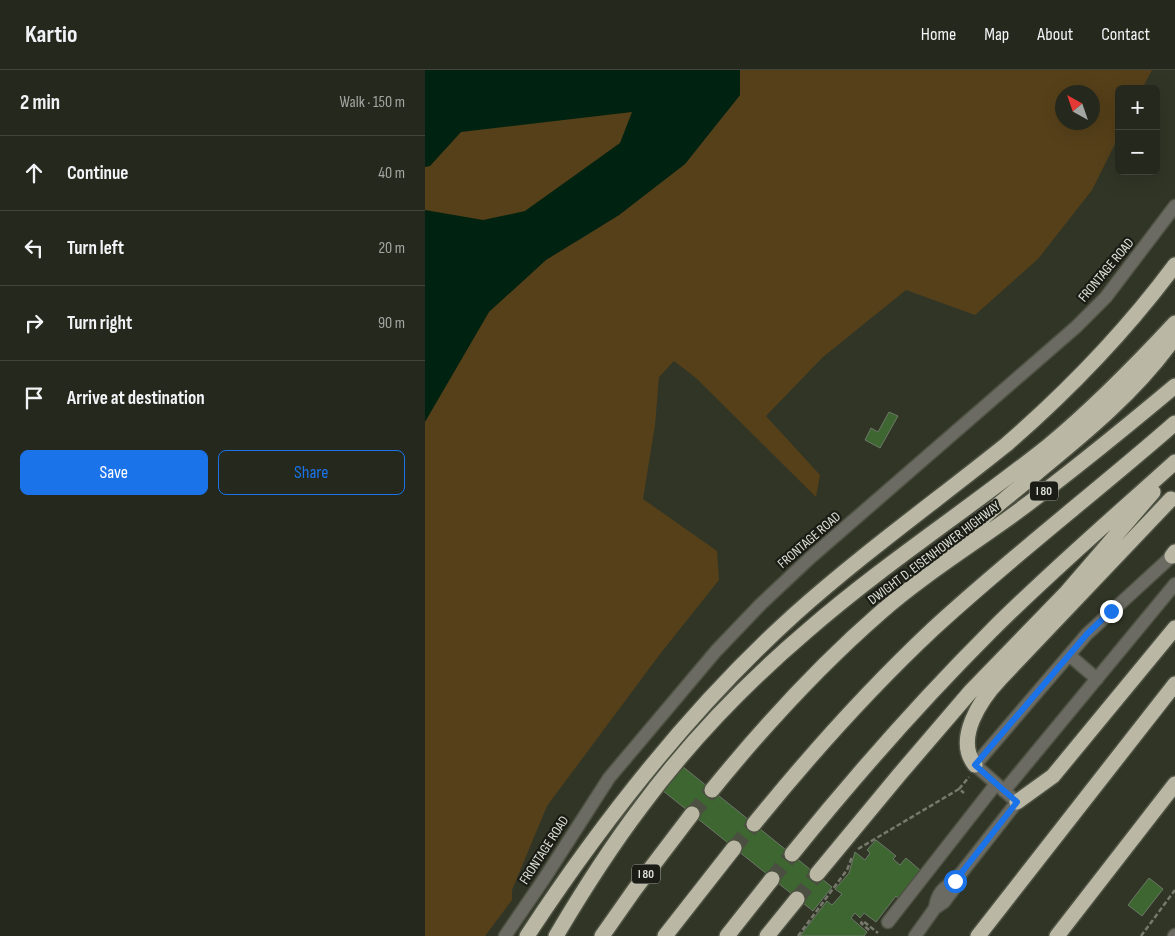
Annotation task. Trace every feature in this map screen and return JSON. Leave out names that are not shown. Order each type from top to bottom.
[{"type":"highway","points":[[527,936],[625,798],[667,746],[722,685],[770,637],[827,586],[1033,422],[1083,374],[1175,266]]},
{"type":"highway","points":[[556,936],[644,802],[704,731],[753,680],[805,632],[851,594],[915,544],[1023,466],[1075,423],[1124,377],[1175,323]]},
{"type":"highway","points":[[908,590],[991,511],[1113,407],[1156,363],[1175,337]]},
{"type":"highway","name":"DWIGHT D. EISENHOWER HIGHWAY","points":[[712,790],[749,745],[814,675],[857,634],[908,590],[1015,513],[1175,386]]},
{"type":"highway","name":"I 80","points":[[754,824],[837,726],[907,654],[984,584],[1175,423]]},
{"type":"highway","points":[[792,854],[870,759],[962,661],[1067,558],[1175,462]]},
{"type":"highway","points":[[817,874],[971,691],[1079,579],[1175,466]]},
{"type":"highway","points":[[1055,605],[1173,497]]},
{"type":"highway","points":[[975,765],[968,754],[968,740],[973,717],[984,697],[1173,497]]},
{"type":"highway","points":[[1017,802],[1053,776],[1175,628]]},
{"type":"highway","points":[[978,936],[1175,684]]},
{"type":"highway","points":[[1057,936],[1175,784]]},
{"type":"highway","name":"I 80","points":[[602,936],[692,814]]},
{"type":"highway","points":[[665,936],[734,848]]},
{"type":"highway","points":[[1063,936],[1110,868]]},
{"type":"highway","points":[[727,936],[772,879]]},
{"type":"highway","points":[[767,936],[797,899]]},
{"type":"lane","name":"FRONTAGE ROAD","points":[[505,936],[609,778],[717,651],[761,604],[810,558],[1076,327],[1106,298],[1175,206]]},
{"type":"lane","points":[[915,936],[935,908],[944,902],[953,890],[955,881],[1017,802],[975,765],[1087,634],[1174,555]]},
{"type":"lane","points":[[887,922],[1000,788],[1097,679],[1175,584]]},
{"type":"lane","points":[[1069,655],[1097,679]]},
{"type":"path","points":[[798,936],[847,870],[854,851],[876,840],[959,790],[964,793]]},
{"type":"path","points":[[1141,936],[1175,890]]},
{"type":"path","points":[[801,920],[807,924]]},
{"type":"path","points":[[869,930],[861,923],[863,920],[882,936]]},
{"type":"shaded area","points":[[425,70],[722,70],[425,322]]},
{"type":"shaded area","points":[[425,70],[740,70],[740,95],[685,164],[619,215],[546,260],[489,312],[425,422],[425,210],[483,220],[525,211],[620,143],[632,112],[461,132],[430,166],[425,167]]},
{"type":"shaded area","points":[[740,70],[1152,70],[1144,85],[1115,85],[1115,144],[1092,190],[1038,259],[975,315],[906,290],[823,357],[766,416],[820,475],[816,497],[696,378],[674,361],[659,377],[655,425],[643,499],[717,551],[719,580],[660,654],[547,806],[512,890],[512,900],[485,936],[425,936],[425,351],[523,254],[574,243],[619,215],[685,164],[740,95]]},
{"type":"building","points":[[889,412],[898,416],[880,448],[865,440],[871,428],[878,432]]},
{"type":"building","points":[[677,762],[832,887],[813,911],[657,786]]},
{"type":"building","points":[[876,840],[896,856],[893,859],[900,865],[906,858],[921,871],[899,899],[896,896],[876,922],[864,913],[860,918],[855,913],[851,918],[867,932],[864,936],[800,936],[827,901],[832,905],[842,894],[835,889],[849,873],[855,852],[865,860],[870,853],[867,850]]},
{"type":"building","points":[[1149,878],[1163,889],[1142,916],[1128,905]]},
{"type":"tunnel","points":[[692,814],[712,790]]},
{"type":"tunnel","points":[[734,848],[754,824]]},
{"type":"tunnel","points":[[772,879],[792,854]]},
{"type":"tunnel","points":[[797,899],[817,874]]},
{"type":"route","points":[[955,881],[1017,802],[975,765],[1087,634],[1111,611]]}]
